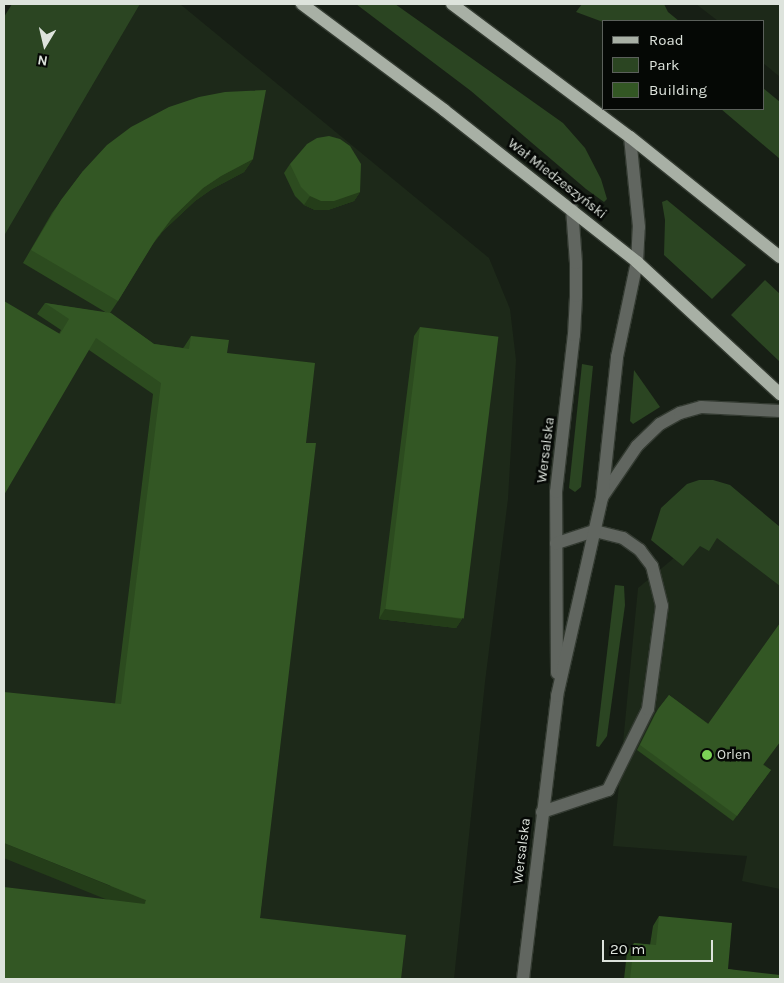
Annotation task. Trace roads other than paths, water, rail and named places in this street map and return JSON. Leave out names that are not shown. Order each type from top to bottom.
[{"type":"main road","name":"Wał Miedzeszyński","points":[[302,4],[572,209],[637,262],[780,394]]},
{"type":"main road","points":[[452,4],[630,137],[780,257]]},
{"type":"street","name":"Wersalska","points":[[523,979],[557,696],[602,498],[618,357],[637,262],[639,227],[630,137]]},
{"type":"street","name":"Wersalska","points":[[557,696],[556,492],[574,335],[576,263],[572,209]]},
{"type":"street","name":"Wersalska","points":[[602,498],[637,446],[660,424],[680,413],[710,407],[780,411]]},
{"type":"street","points":[[542,812],[608,790],[648,709],[662,606],[652,566],[640,550],[623,538],[594,531],[556,543]]},
{"type":"place","name":"Orlen","points":[[707,755]]}]
